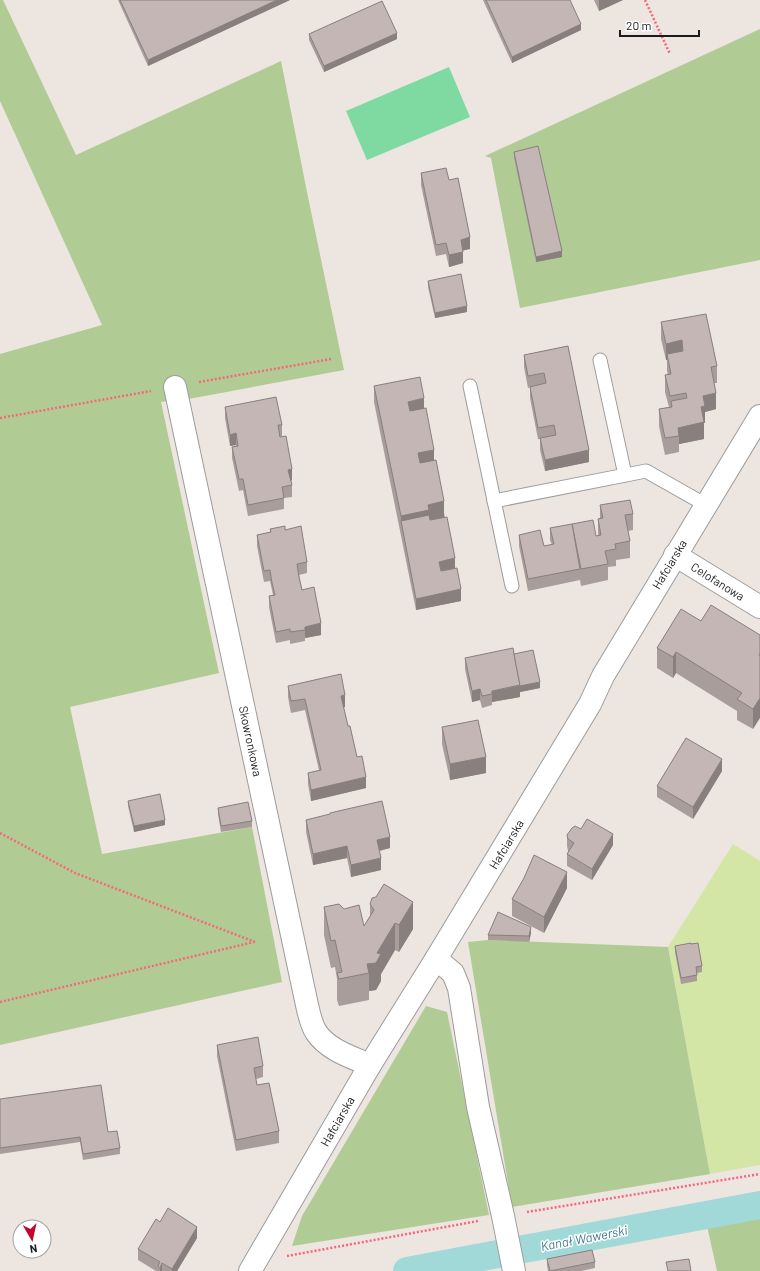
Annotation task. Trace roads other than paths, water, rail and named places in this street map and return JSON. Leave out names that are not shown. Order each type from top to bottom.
[{"type":"street","name":"Skowronkowa","points":[[175,386],[312,1023],[317,1033],[338,1052],[370,1065]]},
{"type":"street","name":"Hafciarska","points":[[250,1271],[370,1065],[590,704],[603,676],[760,416]]},
{"type":"street","name":"Celofanowa","points":[[675,555],[760,608]]},
{"type":"street","points":[[436,959],[453,973],[459,988],[478,1107],[513,1268]]},
{"type":"lane","points":[[600,360],[625,475]]},
{"type":"lane","points":[[470,386],[512,586]]},
{"type":"lane","points":[[494,501],[646,471],[706,504]]},
{"type":"waterway","name":"Kanał Wawerski","points":[[407,1271],[760,1205]]}]
